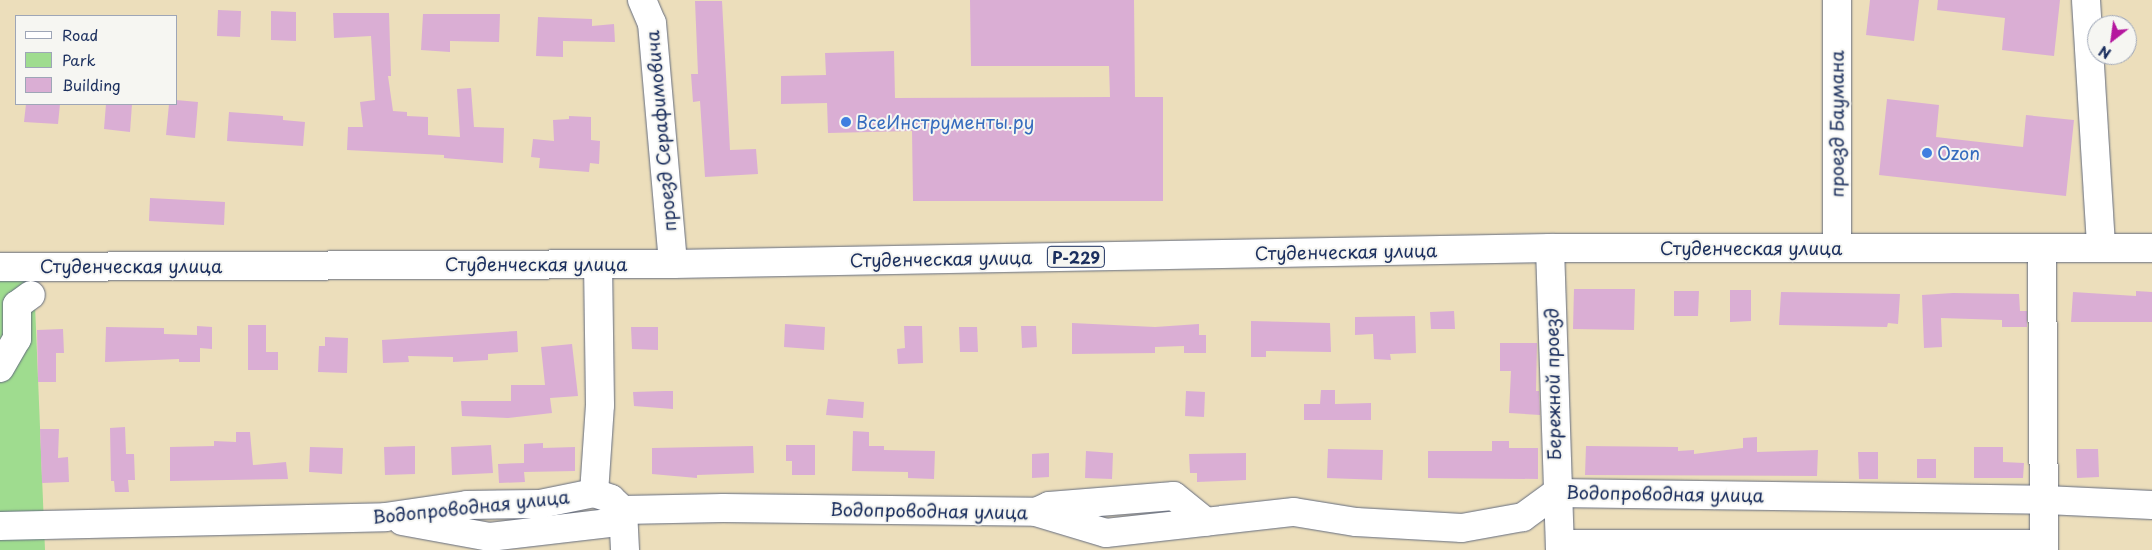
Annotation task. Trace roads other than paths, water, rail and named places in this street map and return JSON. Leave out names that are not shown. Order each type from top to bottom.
[{"type":"street","name":"проезд Серафимовича","points":[[640,0],[652,23],[673,264]]},
{"type":"street","name":"проезд Баумана","points":[[1837,0],[1837,248]]},
{"type":"street","points":[[2086,0],[2101,248]]},
{"type":"street","name":"Студенческая улица","points":[[2,263],[673,264],[1550,248],[2152,248]]},
{"type":"street","name":"Бережной проезд","points":[[1550,248],[1556,493],[1560,547]]},
{"type":"street","points":[[1560,547],[2044,547],[2042,248]]},
{"type":"street","points":[[594,493],[600,406],[598,264]]},
{"type":"street","points":[[0,368],[17,339],[17,304],[31,295]]},
{"type":"street","name":"Водопроводная улица","points":[[2,521],[385,517],[467,505],[540,504],[594,493],[611,498],[623,510],[723,508],[1036,512],[1106,542],[1206,522],[1294,512],[1356,522],[1462,528],[1523,517],[1556,493],[2044,500],[2152,505]]},
{"type":"street","points":[[1036,512],[1049,506],[1174,496],[1206,522]]},
{"type":"street","points":[[385,517],[490,537],[609,523],[623,510]]},
{"type":"street","points":[[623,510],[625,550]]},
{"type":"place","name":"ВсеИнструменты.ру","points":[[846,122]]},
{"type":"place","name":"Ozon","points":[[1927,153]]}]
